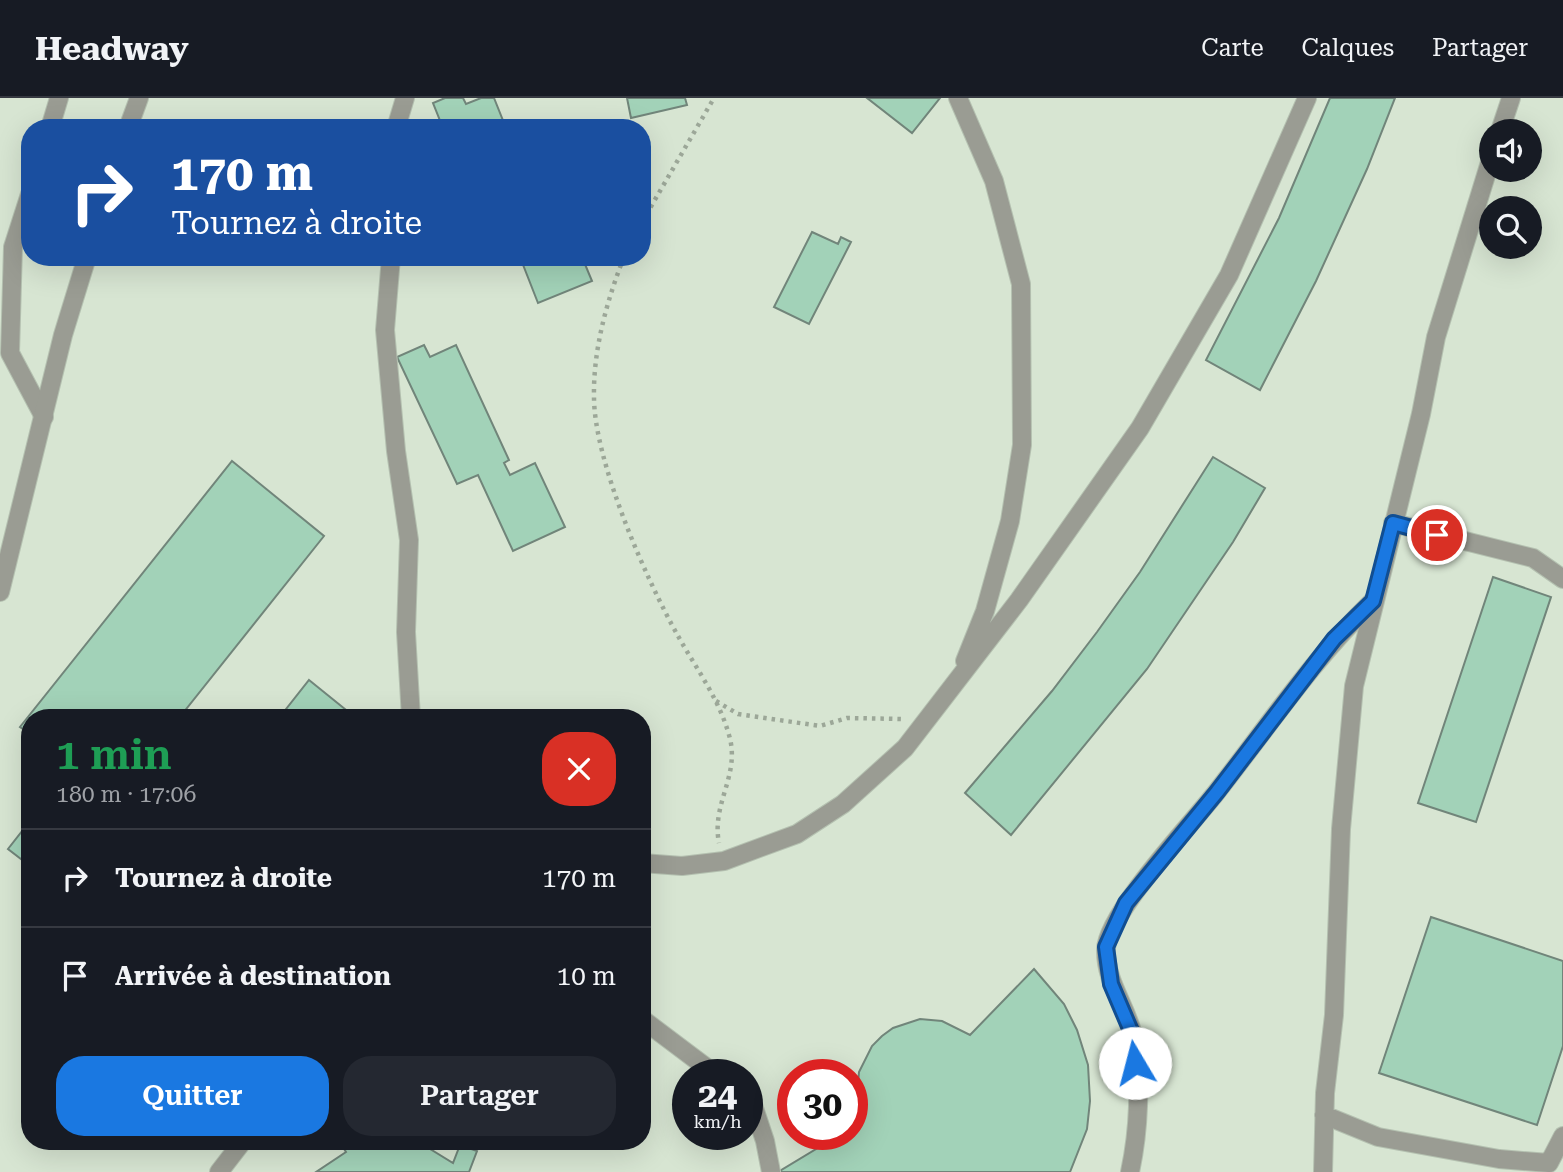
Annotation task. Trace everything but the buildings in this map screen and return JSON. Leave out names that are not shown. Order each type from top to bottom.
[{"type":"street","points":[[53,119],[59,98]]},
{"type":"street","points":[[131,119],[139,98]]},
{"type":"street","points":[[399,119],[405,98]]},
{"type":"street","points":[[955,683],[985,611],[1010,521],[1022,445],[1021,284],[994,181],[958,98]]},
{"type":"street","points":[[651,864],[682,866],[724,861],[797,834],[843,804],[905,748],[1019,600],[1140,428],[1229,275],[1307,98]]},
{"type":"street","points":[[1504,119],[1511,98]]},
{"type":"street","points":[[1323,1172],[1324,1115],[1334,1015],[1341,829],[1354,686],[1421,414],[1436,337],[1484,182]]},
{"type":"street","points":[[21,222],[13,247],[5,321],[10,353],[44,417]]},
{"type":"street","points":[[0,592],[85,266]]},
{"type":"street","points":[[390,266],[385,330],[396,451],[409,540],[406,632],[410,709]]},
{"type":"street","points":[[1393,523],[1533,558],[1563,579]]},
{"type":"street","points":[[1130,1172],[1138,1136],[1134,1038],[1111,984],[1106,947],[1126,903],[1217,792],[1334,639],[1373,601]]},
{"type":"street","points":[[651,1026],[695,1059]]},
{"type":"street","points":[[1324,1115],[1378,1137],[1499,1158],[1549,1163],[1563,1136]]},
{"type":"street","points":[[763,1135],[771,1172]]},
{"type":"street","points":[[219,1172],[236,1150]]},
{"type":"path","points":[[651,206],[714,98]]},
{"type":"path","points":[[621,266],[610,294],[593,397],[601,453],[646,569],[677,634],[716,701],[730,736],[733,763],[716,821],[724,861]]},
{"type":"path","points":[[716,701],[738,714],[820,726],[847,718],[901,719],[918,732]]},
{"type":"route","points":[[1135,1063],[1134,1038],[1111,984],[1106,947],[1126,903],[1217,792],[1277,710],[1334,639],[1373,601],[1393,523],[1437,535]]}]
